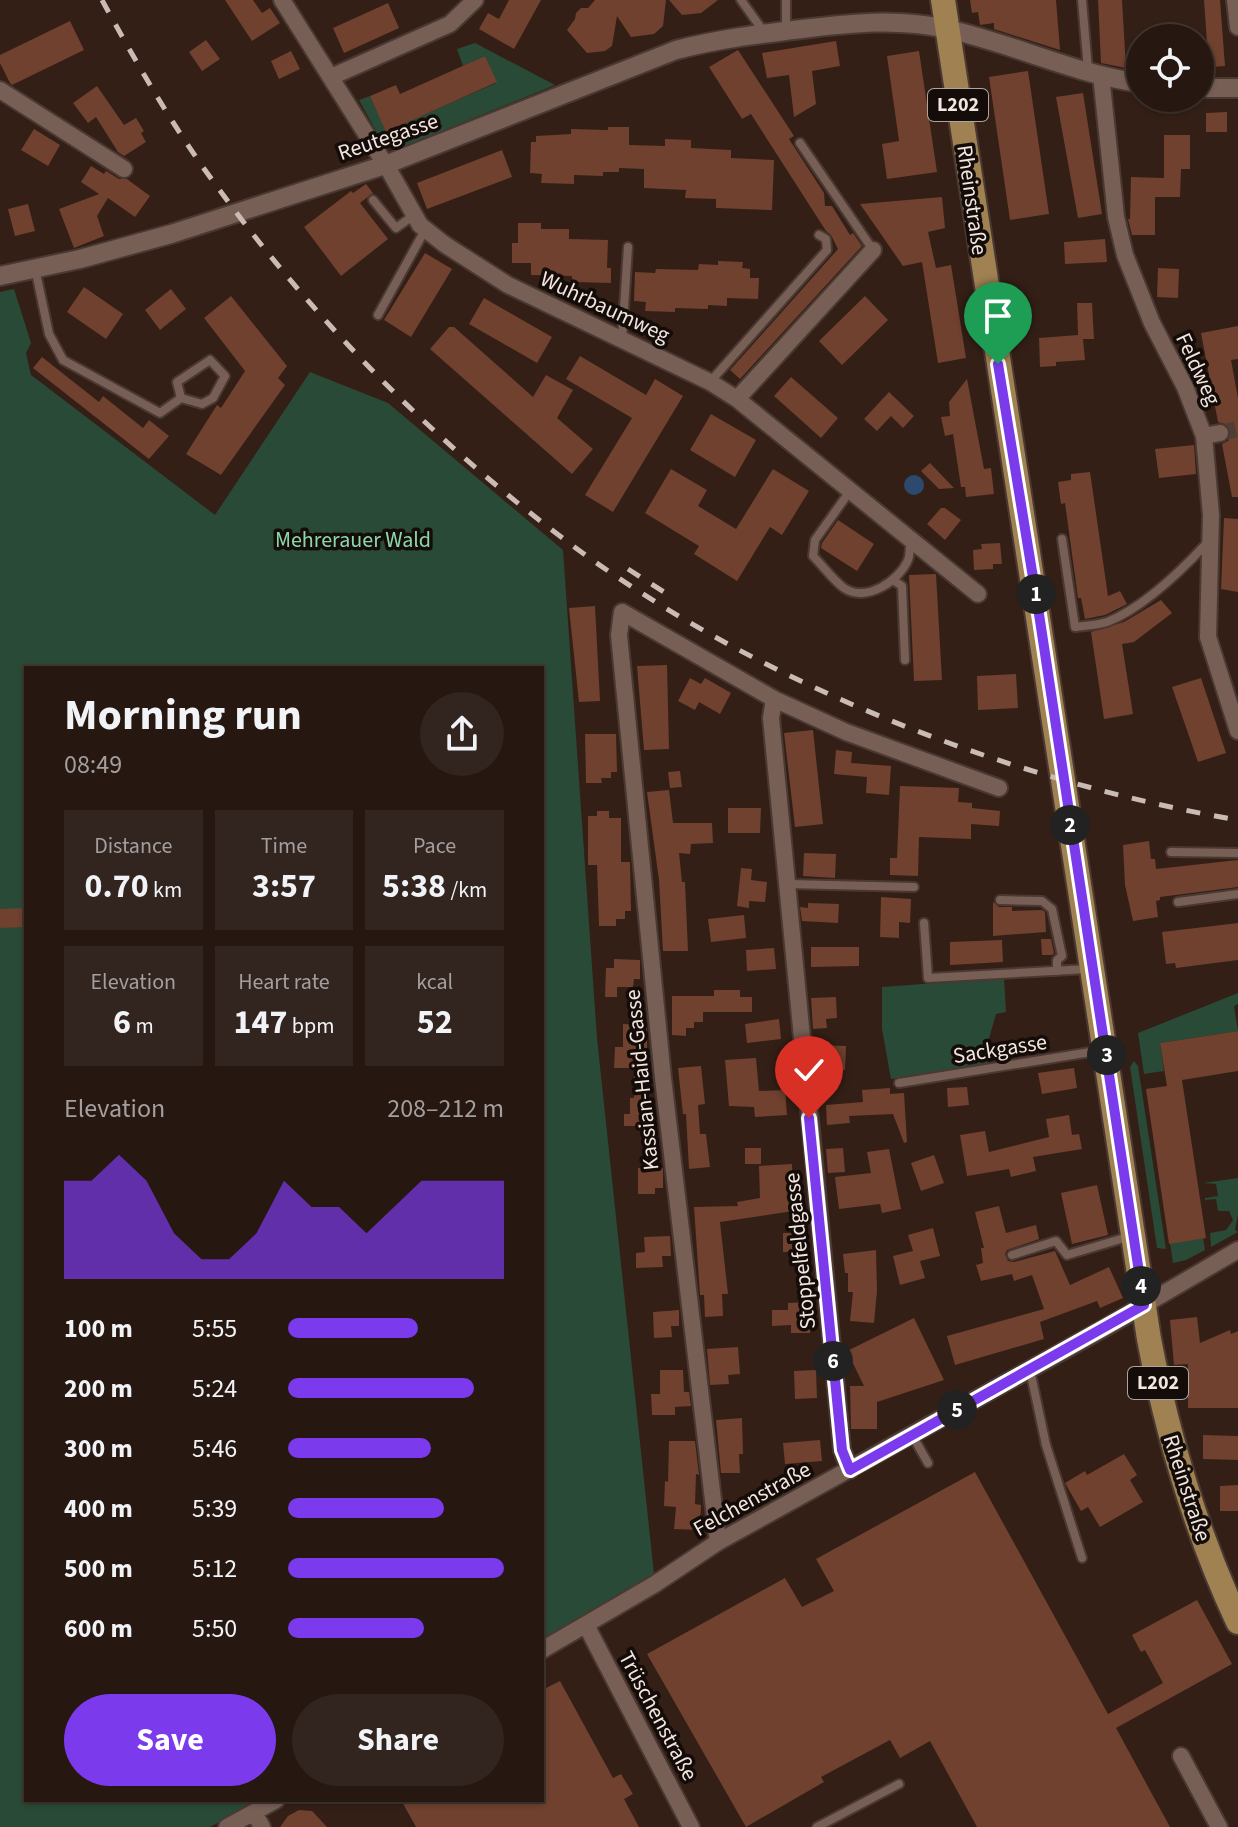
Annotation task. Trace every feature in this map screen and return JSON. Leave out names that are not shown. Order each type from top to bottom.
[{"type":"main road","name":"Rheinstraße","points":[[943,0],[1144,1305],[1162,1404],[1202,1536],[1238,1622]]},
{"type":"street","name":"Wuhrbaumweg","points":[[282,0],[426,230],[508,285],[710,382],[737,399],[978,594]]},
{"type":"street","points":[[331,77],[450,24],[475,0]]},
{"type":"street","points":[[1235,0],[1238,27]]},
{"type":"street","name":"Reutegasse","points":[[0,276],[80,259],[171,234],[385,165],[676,50],[720,39],[863,22],[915,22],[1126,80]]},
{"type":"street","name":"Feldweg","points":[[1094,73],[1116,217],[1125,255],[1152,323],[1212,435],[1208,637],[1238,731]]},
{"type":"street","points":[[1214,88],[1238,88]]},
{"type":"street","points":[[0,90],[124,169]]},
{"type":"street","points":[[737,399],[873,250]]},
{"type":"street","name":"Kassian-Haid-Gasse","points":[[718,1542],[663,1078],[619,635],[622,612],[774,699]]},
{"type":"street","points":[[774,699],[846,732],[999,788]]},
{"type":"street","name":"Stoppelfeldgasse","points":[[774,699],[771,718],[838,1419],[842,1450],[850,1470]]},
{"type":"street","name":"Felchenstraße","points":[[544,1649],[718,1542],[1238,1250]]},
{"type":"street","name":"Trüschenstraße","points":[[586,1625],[691,1827]]},
{"type":"street","points":[[1181,1756],[1219,1827]]},
{"type":"street","points":[[227,1827],[258,1819],[274,1802]]},
{"type":"lane","points":[[741,0],[764,33]]},
{"type":"lane","points":[[786,0],[786,31]]},
{"type":"lane","points":[[1082,0],[1094,73]]},
{"type":"lane","points":[[800,143],[873,250]]},
{"type":"lane","points":[[373,200],[396,228],[414,215]]},
{"type":"lane","points":[[378,315],[426,230]]},
{"type":"lane","points":[[710,382],[827,250],[826,239],[819,235]]},
{"type":"lane","points":[[622,340],[628,247]]},
{"type":"lane","points":[[35,268],[49,334],[63,360],[160,413],[181,398]]},
{"type":"lane","points":[[210,360],[225,376],[213,398],[202,404],[181,398],[177,382],[210,360]]},
{"type":"lane","points":[[850,491],[815,540],[813,556],[846,590],[862,593],[880,589],[893,580],[910,557],[910,541]]},
{"type":"lane","points":[[1062,539],[1075,627],[1106,622],[1152,595],[1183,569],[1211,539]]},
{"type":"lane","points":[[893,580],[902,586],[905,660]]},
{"type":"lane","points":[[1171,852],[1238,853]]},
{"type":"lane","points":[[787,884],[914,887]]},
{"type":"lane","points":[[1178,902],[1238,894]]},
{"type":"lane","points":[[1000,900],[1042,901],[1049,904],[1062,949],[1062,956],[1057,960],[1057,971]]},
{"type":"lane","points":[[924,923],[928,978],[1093,969]]},
{"type":"lane","name":"Sackgasse","points":[[899,1083],[1106,1050]]},
{"type":"lane","points":[[1012,1255],[1056,1241],[1067,1255],[1134,1235]]},
{"type":"lane","points":[[1030,1369],[1046,1445],[1082,1558]]},
{"type":"lane","points":[[912,1435],[928,1463]]},
{"type":"lane","points":[[817,1827],[899,1784]]},
{"type":"green space","points":[[475,43],[555,85],[398,149],[381,140],[359,100],[370,96],[387,131],[496,83],[485,56],[463,66],[457,49]]},
{"type":"green space","name":"Mehrerauer Wald","points":[[14,289],[31,343],[26,353],[31,375],[215,515],[310,372],[388,403],[563,550],[597,1038],[654,1574],[544,1639],[544,666],[24,666],[24,1802],[256,1802],[210,1827],[0,1827],[0,292]]},
{"type":"green space","points":[[1004,978],[1006,1012],[996,1014],[986,1049],[988,1065],[891,1079],[882,1029],[882,987]]},
{"type":"green space","points":[[1238,993],[1238,1004],[1234,1006],[1238,1031],[1160,1043],[1164,1071],[1144,1074],[1138,1033]]},
{"type":"green space","points":[[1134,1061],[1138,1066],[1166,1249],[1157,1248],[1130,1067]]},
{"type":"green space","points":[[1238,1178],[1235,1230],[1238,1232],[1211,1247],[1210,1233],[1226,1230],[1233,1220],[1229,1211],[1218,1211],[1216,1199],[1205,1200],[1218,1196],[1216,1184],[1203,1183]]},
{"type":"green space","points":[[1203,1238],[1205,1250],[1173,1263],[1170,1243]]},
{"type":"water","points":[[914,475],[921,478],[924,485],[921,492],[914,495],[907,492],[904,485],[907,478]]},
{"type":"building","points":[[225,0],[253,0],[262,13],[270,8],[280,23],[252,41]]},
{"type":"building","points":[[509,0],[541,0],[514,49],[479,29],[488,13],[499,19]]},
{"type":"building","points":[[595,0],[666,0],[663,26],[654,34],[631,37],[617,16],[612,46],[605,51],[587,53],[567,30],[576,13],[581,8],[588,8]]},
{"type":"building","points":[[669,0],[718,0],[701,13],[682,15]]},
{"type":"building","points":[[970,0],[1056,0],[1060,50],[994,29],[994,23],[980,25],[978,12],[972,13]]},
{"type":"building","points":[[1098,0],[1122,0],[1126,68],[1101,63]]},
{"type":"building","points":[[1204,0],[1220,0],[1225,66],[1214,67],[1214,24],[1206,24]]},
{"type":"building","points":[[388,3],[399,28],[344,53],[333,28]]},
{"type":"building","points":[[70,21],[84,50],[12,85],[0,63],[0,55]]},
{"type":"building","points":[[206,40],[220,59],[202,71],[189,52]]},
{"type":"building","points":[[836,41],[840,66],[812,71],[816,104],[794,117],[789,75],[767,78],[762,53]]},
{"type":"building","points":[[738,50],[794,136],[789,139],[824,193],[825,206],[832,206],[850,235],[853,233],[862,246],[740,379],[730,370],[838,249],[751,114],[742,119],[709,67]]},
{"type":"building","points":[[291,51],[300,69],[279,79],[271,61]]},
{"type":"building","points":[[919,51],[937,172],[887,179],[882,144],[899,141],[887,56]]},
{"type":"building","points":[[485,56],[497,82],[386,132],[370,96],[396,85],[400,94]]},
{"type":"building","points":[[1028,71],[1049,214],[1010,220],[989,77]]},
{"type":"building","points":[[97,86],[124,125],[136,118],[144,131],[141,133],[146,142],[124,156],[118,152],[96,117],[88,123],[73,103]]},
{"type":"building","points":[[1083,93],[1102,214],[1078,218],[1056,97]]},
{"type":"building","points":[[1227,112],[1227,132],[1206,132],[1206,113]]},
{"type":"building","points":[[608,127],[629,127],[629,145],[665,146],[665,139],[691,140],[691,148],[731,150],[731,158],[774,160],[772,210],[716,208],[716,199],[685,198],[686,190],[644,188],[644,169],[619,168],[619,172],[603,172],[603,176],[574,175],[574,184],[541,183],[542,174],[530,173],[531,142],[536,142],[536,136],[571,134],[571,129],[608,130]]},
{"type":"building","points":[[34,129],[60,145],[48,166],[21,150]]},
{"type":"building","points":[[1164,135],[1190,135],[1190,169],[1181,169],[1180,197],[1155,197],[1155,235],[1132,235],[1128,219],[1131,177],[1164,178]]},
{"type":"building","points":[[502,150],[512,177],[427,209],[417,183]]},
{"type":"building","points":[[91,166],[104,174],[106,171],[119,179],[127,179],[150,196],[135,217],[108,198],[97,216],[104,236],[74,248],[59,209],[99,194],[81,182]]},
{"type":"building","points":[[366,184],[373,193],[360,203],[388,239],[341,276],[304,227],[351,191],[353,193]]},
{"type":"building","points":[[942,197],[945,228],[928,232],[936,268],[951,265],[966,358],[938,363],[922,262],[903,266],[860,204]]},
{"type":"building","points":[[28,204],[35,231],[15,236],[8,209]]},
{"type":"building","points":[[518,223],[541,223],[541,229],[569,229],[569,239],[608,240],[607,268],[611,268],[611,283],[572,282],[572,276],[531,275],[531,263],[512,263],[512,243],[518,243]]},
{"type":"building","points":[[1105,239],[1107,262],[1065,264],[1064,242]]},
{"type":"building","points":[[425,253],[452,269],[411,337],[384,320]]},
{"type":"building","points":[[718,261],[743,262],[742,268],[750,269],[750,278],[759,278],[758,299],[727,298],[727,306],[675,308],[675,312],[645,311],[646,302],[634,301],[635,272],[698,270],[699,264],[718,265]]},
{"type":"building","points":[[1158,268],[1179,269],[1178,298],[1157,297]]},
{"type":"building","points":[[84,287],[123,314],[106,339],[67,312]]},
{"type":"building","points":[[171,289],[186,309],[160,330],[145,310]]},
{"type":"building","points":[[231,296],[287,366],[278,378],[285,385],[221,475],[186,454],[217,405],[221,408],[245,371],[204,318]]},
{"type":"building","points":[[865,296],[888,320],[842,365],[819,341]]},
{"type":"building","points":[[484,298],[552,337],[537,363],[469,324]]},
{"type":"building","points":[[1077,303],[1092,303],[1094,339],[1083,339],[1085,360],[1056,362],[1056,366],[1040,367],[1039,338],[1078,335]]},
{"type":"building","points":[[1238,326],[1238,359],[1231,360],[1238,398],[1238,497],[1232,497],[1222,444],[1228,441],[1231,432],[1228,425],[1218,422],[1201,333]]},
{"type":"building","points":[[449,327],[454,327],[533,397],[546,375],[573,390],[557,418],[593,449],[572,474],[430,349]]},
{"type":"building","points":[[580,356],[646,395],[655,379],[683,396],[613,512],[585,495],[632,418],[566,379]]},
{"type":"building","points":[[42,357],[99,402],[103,396],[143,428],[149,420],[169,436],[149,459],[33,368]]},
{"type":"building","points":[[791,377],[838,418],[821,438],[774,396]]},
{"type":"building","points":[[967,379],[984,469],[991,468],[994,494],[966,497],[965,487],[961,487],[953,434],[945,436],[941,417],[950,416],[949,402]]},
{"type":"building","points":[[889,392],[914,416],[903,428],[891,416],[877,431],[864,419]]},
{"type":"building","points":[[711,414],[756,440],[735,477],[690,450]]},
{"type":"building","points":[[1194,445],[1196,474],[1159,478],[1155,449]]},
{"type":"building","points":[[930,463],[954,488],[939,489],[921,471]]},
{"type":"building","points":[[671,469],[707,490],[698,506],[736,529],[773,469],[809,491],[782,535],[770,527],[737,581],[694,554],[699,546],[645,513]]},
{"type":"building","points":[[1090,472],[1108,596],[1120,591],[1127,604],[1105,615],[1085,619],[1081,598],[1078,598],[1065,503],[1061,504],[1058,482],[1071,480],[1071,474]]},
{"type":"building","points":[[941,508],[961,520],[945,540],[927,524]]},
{"type":"building","points":[[1224,518],[1238,519],[1238,592],[1221,589]]},
{"type":"building","points":[[838,520],[874,544],[857,571],[821,548]]},
{"type":"building","points":[[1000,543],[1002,564],[993,564],[993,569],[974,570],[973,550],[982,549],[981,544]]},
{"type":"building","points":[[936,574],[942,680],[914,681],[909,575]]},
{"type":"building","points":[[1161,600],[1172,613],[1134,642],[1122,644],[1133,714],[1104,719],[1091,632],[1124,622]]},
{"type":"building","points":[[595,606],[600,701],[579,702],[569,608]]},
{"type":"building","points":[[667,665],[669,749],[644,750],[637,666]]},
{"type":"building","points":[[1016,674],[1018,708],[978,710],[977,676]]},
{"type":"building","points":[[690,678],[701,684],[705,678],[731,693],[720,714],[699,702],[695,710],[678,701]]},
{"type":"building","points":[[1201,678],[1226,753],[1198,762],[1172,687]]},
{"type":"building","points":[[813,730],[823,824],[795,827],[784,733]]},
{"type":"building","points":[[585,734],[616,734],[617,772],[611,772],[611,778],[601,778],[602,783],[586,783]]},
{"type":"building","points":[[836,750],[852,752],[851,763],[891,766],[889,795],[866,793],[867,777],[834,774]]},
{"type":"building","points":[[680,771],[682,787],[670,788],[668,772]]},
{"type":"building","points":[[900,786],[959,788],[958,802],[972,803],[972,808],[1000,811],[999,826],[971,824],[971,839],[919,837],[918,876],[890,875],[890,858],[897,858]]},
{"type":"building","points":[[669,790],[673,823],[712,823],[713,843],[691,844],[690,854],[679,853],[682,882],[685,882],[688,951],[663,951],[659,880],[647,792]]},
{"type":"building","points":[[728,808],[761,808],[760,833],[728,833]]},
{"type":"building","points":[[597,811],[609,811],[609,818],[621,818],[621,862],[630,862],[631,911],[625,911],[625,919],[616,919],[616,926],[599,926],[597,865],[588,865],[588,816],[597,816]]},
{"type":"building","points":[[1149,841],[1151,859],[1155,859],[1156,869],[1238,860],[1238,887],[1160,897],[1156,901],[1158,917],[1133,921],[1125,885],[1123,845]]},
{"type":"building","points":[[804,853],[836,854],[835,878],[803,876]]},
{"type":"building","points":[[741,868],[752,869],[751,880],[767,882],[765,902],[749,901],[749,908],[737,906]]},
{"type":"building","points":[[881,897],[911,899],[910,923],[899,922],[899,938],[880,937]]},
{"type":"building","points":[[993,902],[999,907],[1012,907],[1012,911],[1042,910],[1045,912],[1046,932],[993,936]]},
{"type":"building","points":[[808,903],[839,904],[838,923],[802,921],[800,907],[808,908]]},
{"type":"building","points":[[24,908],[24,927],[0,928],[0,909]]},
{"type":"building","points":[[744,915],[746,938],[711,942],[708,919]]},
{"type":"building","points":[[1238,923],[1238,960],[1176,968],[1175,963],[1166,964],[1162,932]]},
{"type":"building","points":[[1041,939],[1051,939],[1052,955],[1042,955]]},
{"type":"building","points":[[1002,940],[1003,962],[950,965],[950,942]]},
{"type":"building","points":[[811,947],[859,947],[859,966],[811,967]]},
{"type":"building","points":[[774,948],[776,969],[747,971],[746,950]]},
{"type":"building","points":[[614,959],[640,960],[640,979],[634,979],[633,987],[617,987],[617,997],[605,997],[606,968],[614,968]]},
{"type":"building","points":[[714,990],[740,990],[740,997],[752,997],[752,1012],[703,1012],[703,1022],[694,1022],[694,1028],[686,1028],[686,1036],[672,1035],[672,996],[714,996]]},
{"type":"building","points":[[836,997],[837,1018],[826,1019],[827,1028],[813,1029],[811,998]]},
{"type":"building","points":[[779,1019],[781,1039],[747,1043],[745,1024]]},
{"type":"building","points":[[623,1024],[647,1025],[647,1098],[654,1099],[654,1120],[646,1120],[646,1126],[624,1126],[624,1114],[630,1114],[630,1098],[634,1098],[634,1068],[614,1068],[615,1047],[623,1047]]},
{"type":"building","points":[[1238,1031],[1238,1071],[1182,1080],[1206,1238],[1169,1244],[1146,1089],[1167,1086],[1160,1043]]},
{"type":"building","points":[[817,1045],[846,1046],[845,1070],[816,1069]]},
{"type":"building","points":[[756,1058],[759,1091],[785,1090],[787,1115],[755,1117],[754,1107],[729,1106],[725,1060]]},
{"type":"building","points":[[701,1066],[705,1104],[698,1105],[700,1134],[706,1134],[710,1167],[689,1169],[686,1114],[683,1114],[678,1068]]},
{"type":"building","points":[[1074,1068],[1077,1088],[1042,1094],[1038,1073]]},
{"type":"building","points":[[967,1087],[969,1105],[948,1107],[947,1088]]},
{"type":"building","points":[[890,1088],[890,1094],[904,1093],[907,1142],[904,1143],[893,1114],[849,1116],[850,1123],[827,1125],[826,1105],[863,1102],[862,1090]]},
{"type":"building","points":[[1069,1115],[1072,1135],[1079,1134],[1082,1149],[1033,1157],[1036,1171],[1011,1177],[1009,1169],[967,1176],[960,1135],[985,1131],[989,1152],[1049,1137],[1046,1119]]},
{"type":"building","points":[[745,1148],[761,1148],[761,1164],[745,1164]]},
{"type":"building","points":[[843,1148],[845,1172],[828,1173],[826,1149]]},
{"type":"building","points":[[889,1149],[901,1209],[882,1213],[880,1204],[839,1209],[835,1177],[871,1173],[867,1152]]},
{"type":"building","points":[[934,1155],[944,1183],[921,1191],[911,1163]]},
{"type":"building","points":[[792,1164],[793,1192],[797,1192],[800,1210],[720,1222],[728,1294],[722,1294],[723,1316],[705,1317],[704,1295],[700,1295],[694,1207],[738,1206],[737,1202],[760,1198],[759,1166]]},
{"type":"building","points":[[638,1168],[663,1168],[663,1188],[655,1188],[655,1194],[638,1194]]},
{"type":"building","points":[[1097,1185],[1108,1235],[1072,1244],[1061,1193]]},
{"type":"building","points":[[999,1206],[1006,1233],[1036,1225],[1039,1239],[1007,1250],[1008,1261],[1055,1251],[1070,1285],[1109,1267],[1123,1298],[1100,1308],[1097,1301],[1040,1322],[1044,1339],[955,1365],[947,1336],[1044,1309],[1032,1275],[1014,1281],[1012,1274],[981,1281],[976,1265],[983,1263],[981,1248],[984,1248],[975,1212]]},
{"type":"building","points":[[933,1228],[940,1256],[920,1261],[925,1278],[900,1285],[893,1256],[913,1251],[908,1235]]},
{"type":"building","points":[[783,1233],[801,1233],[801,1252],[783,1252]]},
{"type":"building","points":[[670,1236],[671,1256],[662,1256],[663,1267],[636,1268],[636,1253],[645,1252],[644,1237]]},
{"type":"building","points":[[876,1250],[874,1323],[850,1321],[853,1292],[848,1292],[848,1273],[845,1273],[843,1254]]},
{"type":"building","points":[[810,1302],[810,1333],[791,1333],[791,1325],[772,1326],[772,1310],[788,1310],[788,1303]]},
{"type":"building","points":[[679,1310],[679,1326],[671,1326],[672,1337],[654,1338],[653,1312]]},
{"type":"building","points":[[1197,1317],[1200,1343],[1230,1330],[1231,1334],[1238,1331],[1238,1408],[1188,1408],[1188,1364],[1174,1365],[1170,1320]]},
{"type":"building","points":[[914,1318],[944,1380],[877,1402],[877,1429],[851,1429],[850,1386],[864,1386],[847,1351]]},
{"type":"building","points":[[738,1347],[740,1374],[728,1375],[729,1384],[710,1385],[707,1349]]},
{"type":"building","points":[[660,1370],[683,1370],[684,1392],[689,1392],[691,1406],[675,1407],[675,1415],[652,1415],[651,1394],[660,1394]]},
{"type":"building","points":[[816,1370],[817,1398],[795,1399],[794,1371]]},
{"type":"building","points":[[742,1418],[740,1473],[721,1473],[716,1420]]},
{"type":"building","points":[[1203,1435],[1238,1436],[1238,1460],[1203,1459]]},
{"type":"building","points":[[820,1440],[822,1461],[785,1464],[783,1443]]},
{"type":"building","points":[[669,1441],[695,1441],[699,1475],[696,1474],[695,1504],[701,1505],[700,1530],[674,1529],[676,1507],[664,1506]]},
{"type":"building","points":[[1124,1454],[1137,1475],[1130,1480],[1143,1502],[1100,1527],[1088,1507],[1081,1511],[1065,1483],[1085,1471],[1087,1475]]},
{"type":"building","points":[[975,1472],[1108,1714],[1163,1683],[1145,1650],[1141,1652],[1132,1635],[1197,1600],[1232,1664],[1116,1728],[1170,1827],[977,1827],[930,1741],[900,1758],[890,1740],[821,1777],[824,1782],[746,1827],[647,1654],[785,1578],[802,1607],[834,1591],[816,1559]]},
{"type":"building","points":[[1238,1485],[1238,1511],[1220,1511],[1220,1486]]},
{"type":"building","points":[[560,1681],[613,1778],[621,1774],[633,1794],[624,1799],[639,1827],[416,1827],[402,1802],[544,1802],[544,1689]]},
{"type":"building","points":[[299,1810],[312,1811],[327,1827],[280,1827],[288,1816]]},
{"type":"tunnel","points":[[1220,433],[1238,429]]},
{"type":"railway","points":[[102,0],[188,146],[294,285],[374,373],[417,414],[461,455],[552,530],[626,583],[706,632],[790,676],[877,715],[967,749],[1058,778],[1149,802],[1238,820]]},
{"type":"railway","points":[[628,569],[675,599]]},
{"type":"route","points":[[809,1118],[842,1450],[850,1470],[1144,1305],[998,364]]}]
